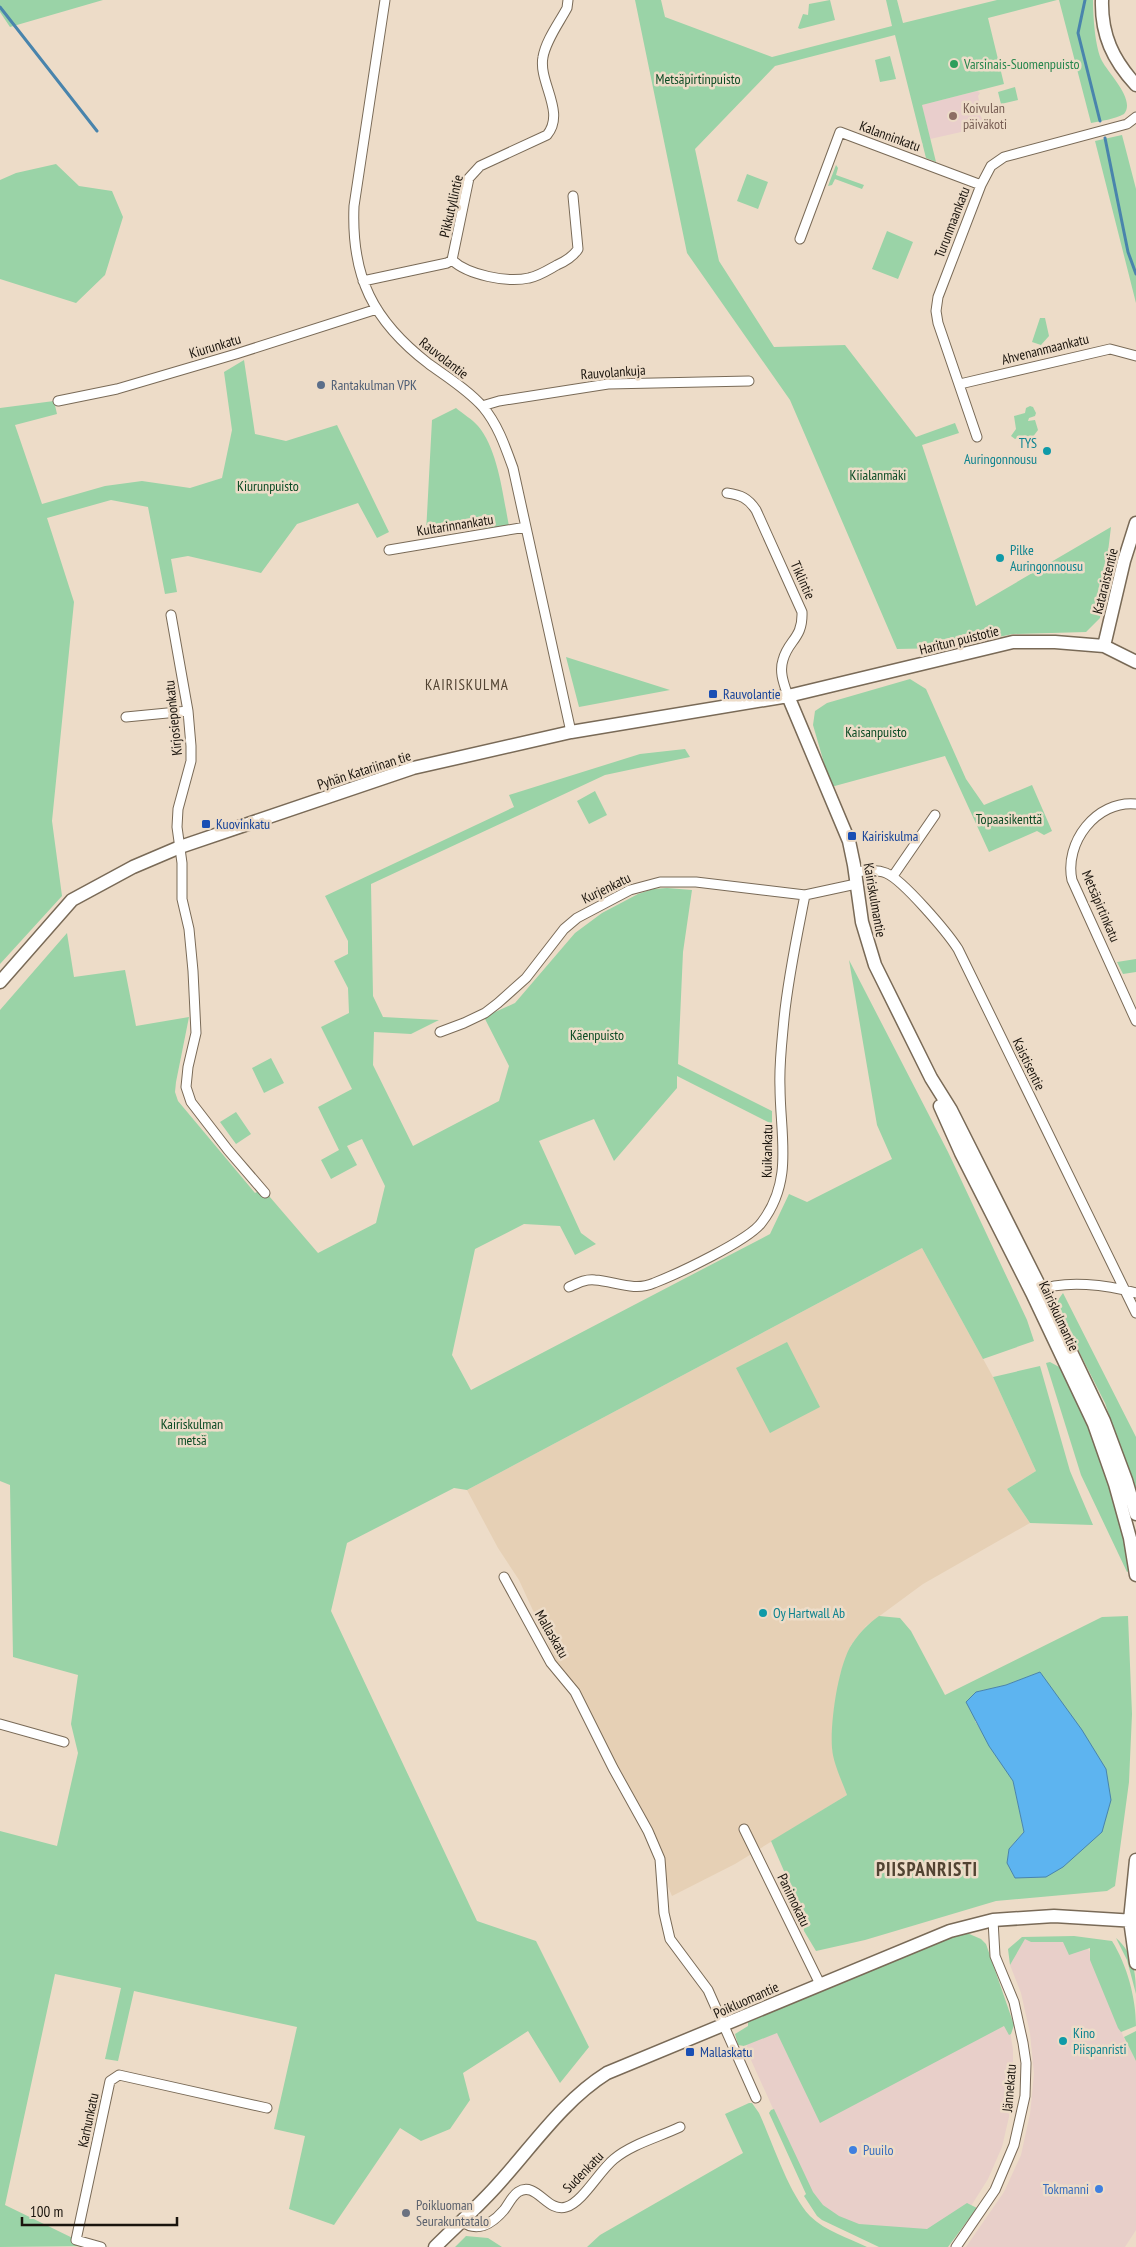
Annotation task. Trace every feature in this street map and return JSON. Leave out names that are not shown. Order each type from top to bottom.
[{"type":"street","name":"Rauvolantie","points":[[385,0],[354,206],[353,234],[355,250],[363,281],[377,309],[394,334],[482,406],[495,424],[504,443],[513,468],[572,732]]},
{"type":"street","name":"Pikkutyllintie","points":[[452,260],[469,178],[473,171],[546,135],[551,130],[554,116],[543,58],[567,8],[568,0]]},
{"type":"street","points":[[1102,0],[1104,25],[1109,48],[1119,65],[1136,85]]},
{"type":"street","name":"Turunmaankatu","points":[[977,436],[938,323],[936,311],[938,297],[981,185],[991,166],[1004,157],[1127,124],[1136,118]]},
{"type":"street","name":"Kalanninkatu","points":[[800,239],[840,132],[981,185]]},
{"type":"street","points":[[363,281],[447,263],[452,260],[468,271],[508,278],[528,278],[546,271],[570,258],[578,249],[573,196]]},
{"type":"street","name":"Kiurunkatu","points":[[58,401],[95,395],[126,387],[377,309]]},
{"type":"street","name":"Ahvenanmaankatu","points":[[960,384],[1110,348],[1136,356]]},
{"type":"street","name":"Rauvolankuja","points":[[482,406],[499,401],[608,384],[749,381]]},
{"type":"street","name":"Tiklintie","points":[[727,494],[740,495],[750,500],[802,612],[803,624],[799,634],[782,660],[781,670],[788,696]]},
{"type":"street","name":"Kataraistentie","points":[[1104,646],[1124,561],[1136,523]]},
{"type":"street","name":"Kultarinnankatu","points":[[389,550],[526,527]]},
{"type":"street","name":"Kirjosieponkatu","points":[[171,615],[188,711],[191,761],[178,808],[177,827],[180,847]]},
{"type":"street","name":"Haritun puistotie","points":[[788,696],[1013,642],[1055,642],[1104,646],[1136,662]]},
{"type":"street","name":"Pyhän Katariinan tie","points":[[0,982],[72,900],[133,867],[180,847],[413,768],[572,732],[788,696]]},
{"type":"street","name":"Kairiskulmantie","points":[[788,696],[849,842],[862,922],[875,965],[930,1078],[961,1153],[1037,1291],[1104,1421],[1126,1480],[1136,1514]]},
{"type":"street","points":[[126,718],[188,711]]},
{"type":"street","name":"Metsäpirtinkatu","points":[[1136,804],[1115,806],[1095,818],[1077,838],[1070,863],[1072,880],[1136,1021]]},
{"type":"street","points":[[856,878],[876,870],[893,876],[935,815]]},
{"type":"street","points":[[180,847],[182,899],[189,929],[196,1033],[186,1088],[197,1109],[228,1150],[265,1193]]},
{"type":"street","name":"Kaistisentie","points":[[893,876],[958,949],[1136,1314]]},
{"type":"street","name":"Kurjenkatu","points":[[440,1032],[464,1023],[498,1003],[526,978],[564,929],[577,918],[630,890],[660,882],[696,882],[805,896],[856,878]]},
{"type":"street","name":"Kuikankatu","points":[[569,1287],[584,1280],[595,1280],[626,1286],[652,1284],[736,1243],[761,1224],[772,1206],[779,1192],[784,1162],[779,1085],[784,1016],[805,896]]},
{"type":"street","points":[[1037,1291],[1071,1286],[1123,1290],[1136,1293]]},
{"type":"street","name":"Kairiskulmantie","points":[[1037,1291],[1094,1424],[1115,1484],[1130,1538],[1136,1575]]},
{"type":"street","name":"Mallaskatu","points":[[504,1576],[551,1663],[575,1692],[613,1768],[648,1831],[660,1859],[665,1920],[670,1939],[708,1990],[756,2098]]},
{"type":"street","points":[[0,1724],[64,1742]]},
{"type":"street","name":"Panimokatu","points":[[744,1829],[820,1984]]},
{"type":"street","points":[[1136,1860],[1133,1920],[1136,1962]]},
{"type":"street","name":"Poikluomantie","points":[[435,2247],[499,2184],[570,2102],[588,2086],[608,2073],[950,1931],[993,1920],[1054,1916],[1133,1920]]},
{"type":"street","name":"Jännekatu","points":[[956,2247],[995,2190],[1014,2145],[1025,2096],[1026,2063],[1023,2043],[1014,2002],[995,1956],[993,1920]]},
{"type":"street","name":"Karhunkatu","points":[[101,2247],[76,2240],[110,2081],[119,2074],[268,2108]]},
{"type":"street","name":"Sudenkatu","points":[[461,2221],[468,2226],[481,2227],[500,2214],[519,2191],[526,2190],[538,2194],[555,2207],[567,2207],[577,2200],[606,2166],[620,2154],[680,2127]]},
{"type":"shaded area","name":"Koivulan päiväkoti","points":[[977,91],[980,93],[978,96],[980,105],[984,107],[980,115],[984,122],[978,124],[979,128],[930,139],[922,105]]},
{"type":"shaded area","points":[[922,1248],[993,1377],[1036,1471],[1007,1489],[1030,1523],[923,1584],[866,1626],[851,1645],[841,1672],[834,1710],[832,1749],[847,1795],[735,1864],[672,1896],[662,1872],[660,1859],[563,1676],[519,1580],[498,1548],[467,1490]]},
{"type":"shaded area","points":[[1077,1937],[1101,1964],[1123,2036],[1136,2061],[1136,2230],[1125,2247],[966,2247],[1004,2192],[1021,2155],[1030,2114],[1034,2074],[1030,2033],[1021,1993],[1010,1965],[1025,1939]]},
{"type":"shaded area","points":[[1009,2024],[1013,2050],[1013,2086],[1009,2117],[1002,2147],[988,2179],[966,2214],[941,2247],[880,2239],[824,2208],[810,2190],[746,2049],[753,2030]]},
{"type":"green space","points":[[0,0],[103,0],[10,27],[0,12]]},
{"type":"green space","name":"Kiialanmäki","points":[[635,0],[661,0],[665,17],[772,57],[892,26],[886,0],[897,0],[903,23],[997,0],[1057,0],[988,18],[1004,84],[922,105],[936,162],[926,158],[895,35],[775,66],[695,149],[719,261],[774,347],[845,345],[916,437],[955,423],[959,433],[922,445],[976,606],[1111,527],[1100,618],[1086,632],[1013,634],[944,648],[897,649],[790,400],[687,253]]},
{"type":"green space","points":[[830,0],[835,20],[798,28],[803,14],[808,15],[809,4]]},
{"type":"green space","points":[[1059,0],[1093,0],[1098,48],[1102,61],[1120,87],[1127,102],[1124,114],[1112,119],[1091,123]]},
{"type":"green space","points":[[890,56],[896,79],[880,82],[875,60]]},
{"type":"green space","points":[[1015,87],[1018,100],[1001,104],[998,92]]},
{"type":"green space","points":[[1122,135],[1136,189],[1136,303],[1095,141]]},
{"type":"green space","points":[[56,164],[79,186],[112,191],[123,217],[105,275],[76,303],[0,279],[0,180],[16,173]]},
{"type":"green space","points":[[836,165],[838,168],[836,175],[864,185],[862,189],[835,179],[832,185],[828,186]]},
{"type":"green space","points":[[747,174],[768,182],[758,209],[737,201]]},
{"type":"green space","points":[[887,231],[913,242],[898,279],[872,269]]},
{"type":"green space","points":[[1040,318],[1045,318],[1049,336],[1041,345],[1032,342]]},
{"type":"green space","name":"Kiurunpuisto","points":[[244,360],[255,434],[286,441],[337,425],[389,532],[377,538],[358,503],[297,524],[261,573],[188,556],[171,559],[177,592],[165,594],[148,507],[111,500],[47,518],[74,602],[52,821],[62,896],[0,964],[0,408],[54,401],[57,414],[15,425],[42,504],[105,486],[142,481],[190,488],[222,478],[232,430],[224,372]]},
{"type":"green space","points":[[1033,407],[1036,413],[1028,421],[1035,420],[1038,430],[1028,440],[1022,436],[1015,439],[1011,436],[1016,429],[1014,416],[1025,413],[1026,408]]},
{"type":"green space","points":[[456,408],[478,426],[490,447],[499,473],[509,526],[426,533],[432,420]]},
{"type":"green space","points":[[566,657],[670,690],[579,707]]},
{"type":"green space","name":"Kaisanpuisto","points":[[910,679],[926,689],[966,779],[984,805],[1032,785],[1052,831],[1044,835],[1037,831],[989,852],[945,756],[831,787],[813,725],[815,711],[827,703]]},
{"type":"green space","name":"Kairiskulman metsä","points":[[685,749],[690,757],[605,775],[371,884],[373,996],[383,1017],[439,1020],[411,1034],[374,1032],[373,1065],[413,1146],[499,1101],[509,1066],[484,1017],[515,1003],[575,933],[602,913],[638,894],[653,889],[692,890],[683,952],[678,1064],[772,1111],[772,1124],[677,1076],[677,1088],[614,1161],[594,1119],[539,1141],[581,1233],[596,1244],[575,1255],[560,1226],[524,1224],[475,1249],[452,1355],[471,1390],[770,1234],[789,1194],[807,1202],[892,1159],[877,1125],[849,960],[948,1152],[1027,1320],[1034,1341],[983,1359],[922,1248],[467,1490],[454,1488],[347,1543],[331,1611],[477,1921],[536,1941],[589,2047],[560,2083],[528,2031],[463,2073],[470,2100],[450,2129],[421,2141],[400,2128],[334,2225],[289,2209],[305,2136],[274,2129],[297,2027],[134,1991],[118,2061],[105,2059],[121,1988],[55,1974],[5,2205],[89,2246],[0,2247],[0,1831],[57,1846],[78,1753],[71,1724],[78,1675],[13,1657],[10,1485],[0,1481],[0,1010],[67,933],[74,977],[125,970],[136,1026],[189,1017],[176,1082],[175,1092],[178,1101],[255,1193],[263,1189],[318,1253],[376,1223],[385,1186],[362,1139],[347,1146],[357,1165],[331,1179],[321,1160],[339,1150],[318,1107],[352,1089],[321,1027],[349,1013],[348,988],[334,961],[348,954],[348,941],[325,896],[514,807],[509,795],[640,754]]},
{"type":"green space","points":[[595,791],[607,815],[589,824],[577,801]]},
{"type":"green space","points":[[1136,959],[1136,972],[1123,974],[1117,962]]},
{"type":"green space","points":[[271,1058],[284,1083],[264,1093],[252,1068]]},
{"type":"green space","points":[[236,1112],[251,1134],[236,1144],[220,1122]]},
{"type":"green space","points":[[1063,1293],[1136,1437],[1136,1494],[1105,1403],[1057,1308],[1058,1300]]},
{"type":"green space","points":[[787,1342],[820,1407],[770,1433],[736,1368]]},
{"type":"green space","points":[[1050,1362],[1061,1368],[1095,1442],[1114,1493],[1132,1569],[1127,1572],[1081,1475],[1046,1363]]},
{"type":"green space","points":[[1040,1366],[1070,1471],[1093,1525],[1030,1523],[1007,1489],[1036,1471],[993,1377]]},
{"type":"green space","points":[[879,1616],[900,1618],[911,1631],[945,1695],[1102,1617],[1128,1616],[1132,1714],[1129,1782],[1115,1886],[1107,1891],[996,1901],[865,1940],[816,1951],[804,1931],[800,1908],[771,1841],[847,1795],[836,1766],[832,1748],[832,1724],[836,1695],[847,1653],[864,1628]],"holes":[[[1040,1672],[1051,1689],[1081,1850],[1062,1867],[1015,1878],[1007,1863],[1009,1849],[1024,1832],[1013,1781],[975,1721],[976,1692],[1006,1685]]]},
{"type":"green space","points":[[967,1933],[981,1939],[986,1944],[1014,2025],[1009,2035],[1004,2026],[820,2123],[777,2033],[744,2046],[738,2045],[735,2034],[748,2026],[748,2018],[947,1938]]},
{"type":"green space","points":[[1074,1936],[1112,1941],[1122,1960],[1130,1982],[1136,2026],[1121,2032],[1118,2028],[1090,1960],[1090,1948],[1069,1955],[1063,1942],[1031,1942],[1025,1939],[1010,1965],[1008,1949],[1022,1937]]},
{"type":"green space","points":[[1116,1938],[1130,1956],[1135,1978],[1136,1994],[1127,1960]]},
{"type":"green space","points":[[1136,2031],[1136,2061],[1124,2037]]},
{"type":"green space","points":[[752,2103],[759,2113],[781,2167],[802,2206],[810,2216],[830,2230],[867,2247],[587,2247],[600,2235],[743,2153],[725,2114]]},
{"type":"green space","points":[[774,2109],[813,2192],[823,2205],[839,2216],[859,2224],[927,2229],[967,2203],[977,2208],[948,2247],[879,2247],[822,2220],[817,2216],[804,2196],[806,2194],[769,2113]]},
{"type":"green space","points":[[466,2236],[488,2238],[502,2247],[455,2247]]},
{"type":"water","points":[[1040,1672],[1082,1730],[1106,1769],[1111,1800],[1102,1832],[1063,1867],[1046,1877],[1015,1878],[1007,1863],[1009,1849],[1024,1832],[1013,1781],[989,1746],[966,1702],[976,1692],[1006,1685]]},
{"type":"waterway","points":[[1085,0],[1078,33],[1100,121]]},
{"type":"waterway","points":[[0,7],[97,131]]},
{"type":"waterway","points":[[1105,138],[1128,252],[1136,274]]},
{"type":"place","name":"Varsinais-Suomenpuisto","points":[[954,64]]},
{"type":"place","name":"Koivulan päiväkoti","points":[[953,116]]},
{"type":"place","name":"Rantakulman VPK","points":[[321,385]]},
{"type":"place","name":"TYS Auringonnousu","points":[[1047,451]]},
{"type":"place","name":"Pilke Auringonnousu","points":[[1000,558]]},
{"type":"place","name":"Rauvolantie","points":[[713,694]]},
{"type":"place","name":"Kuovinkatu","points":[[206,824]]},
{"type":"place","name":"Kairiskulma","points":[[852,836]]},
{"type":"place","name":"Oy Hartwall Ab","points":[[763,1613]]},
{"type":"place","name":"Kino Piispanristi","points":[[1063,2041]]},
{"type":"place","name":"Mallaskatu","points":[[690,2052]]},
{"type":"place","name":"Puuilo","points":[[853,2150]]},
{"type":"place","name":"Tokmanni","points":[[1099,2189]]},
{"type":"place","name":"Poikluoman Seurakuntatalo","points":[[406,2213]]},
{"type":"district","name":"KAIRISKULMA","points":[[467,684]]},
{"type":"district","name":"PIISPANRISTI","points":[[927,1869]]},
{"type":"park label","name":"Metsäpirtinpuisto","points":[[698,79]]},
{"type":"park label","name":"Topaasikenttä","points":[[1009,819]]},
{"type":"park label","name":"Käenpuisto","points":[[597,1035]]}]
